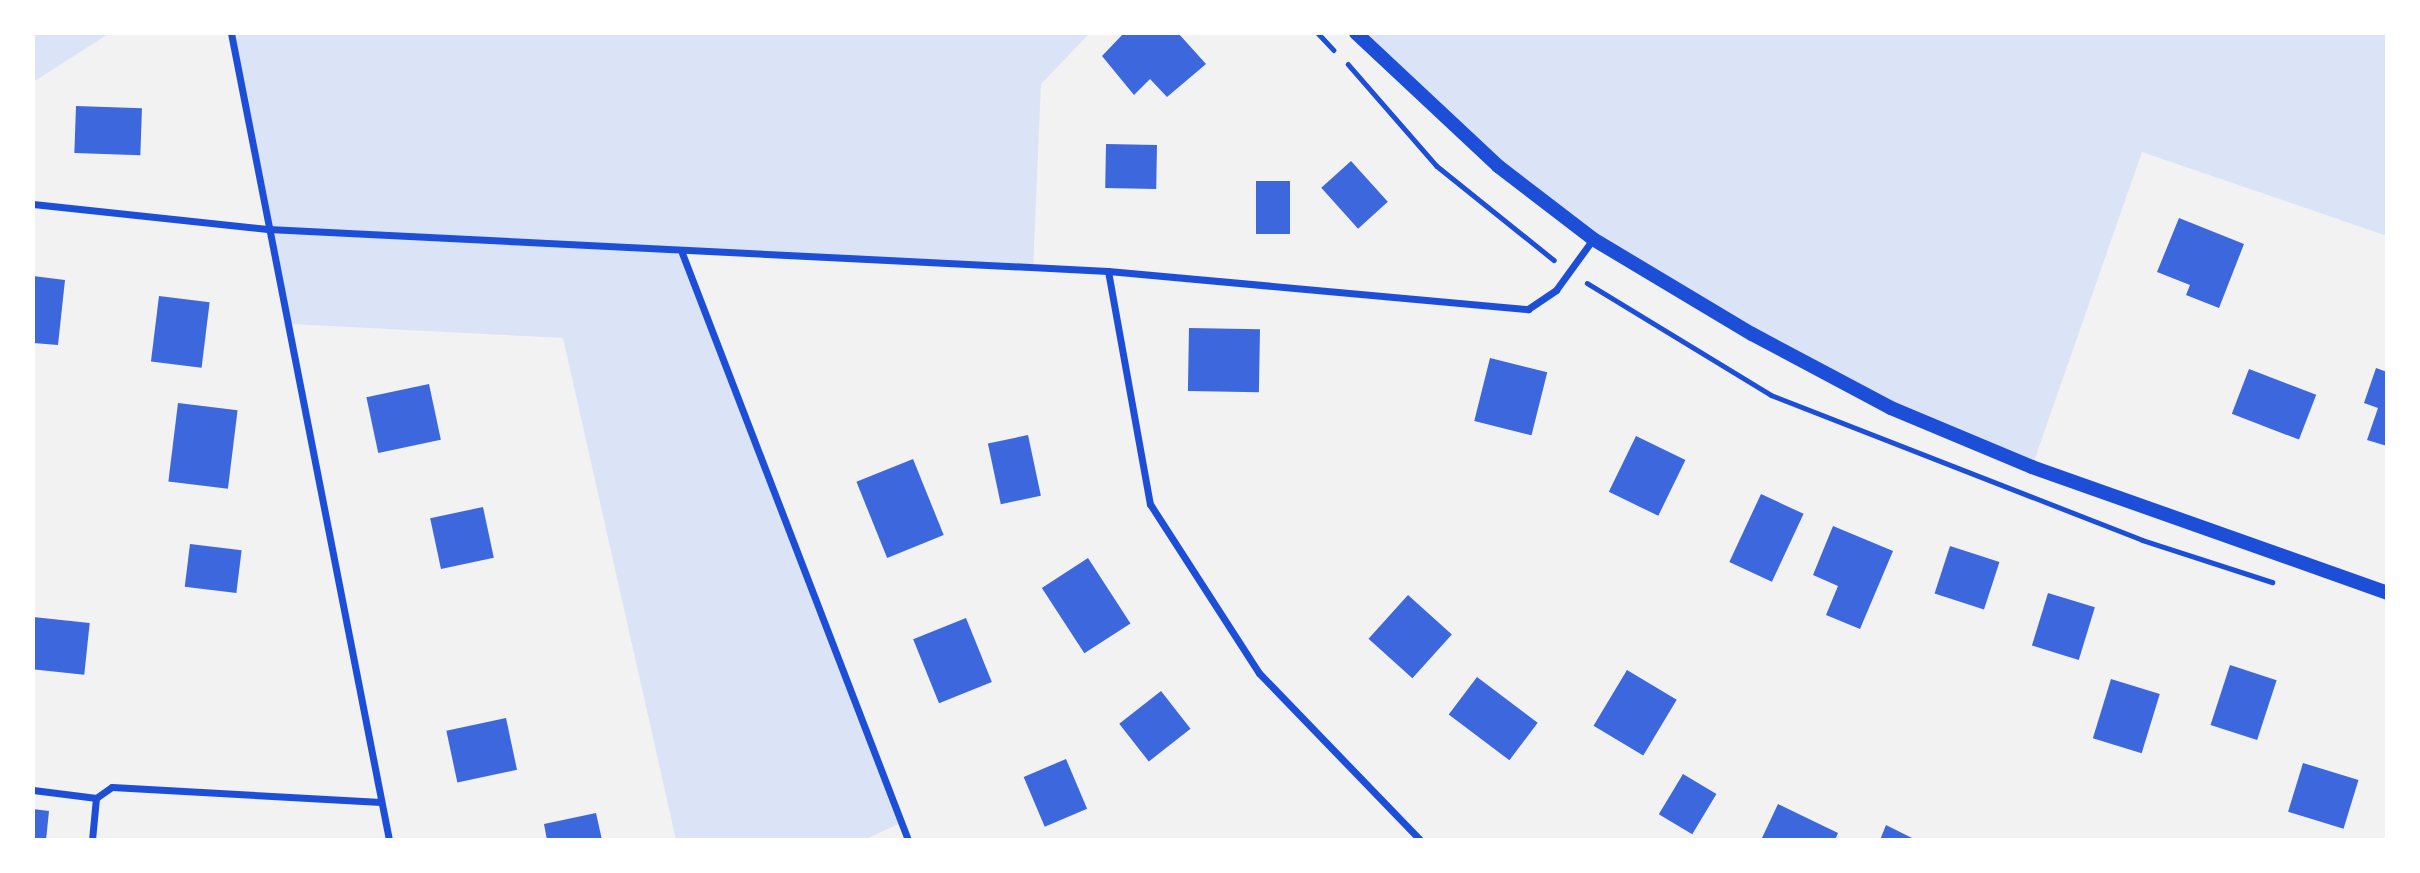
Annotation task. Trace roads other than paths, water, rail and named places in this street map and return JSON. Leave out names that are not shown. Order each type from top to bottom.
[{"type":"main road","points":[[1356,33],[1498,166],[1593,239],[1891,408],[2032,467],[2387,593]]},
{"type":"street","points":[[231,33],[389,840]]},
{"type":"street","points":[[33,204],[268,229],[682,253],[1108,271],[1528,309],[1556,290],[1593,239]]},
{"type":"street","points":[[682,253],[908,840]]},
{"type":"street","points":[[1108,271],[1150,504],[1259,673],[1420,840]]},
{"type":"street","points":[[33,790],[96,798],[112,787],[381,802]]},
{"type":"street","points":[[92,840],[96,798]]}]
